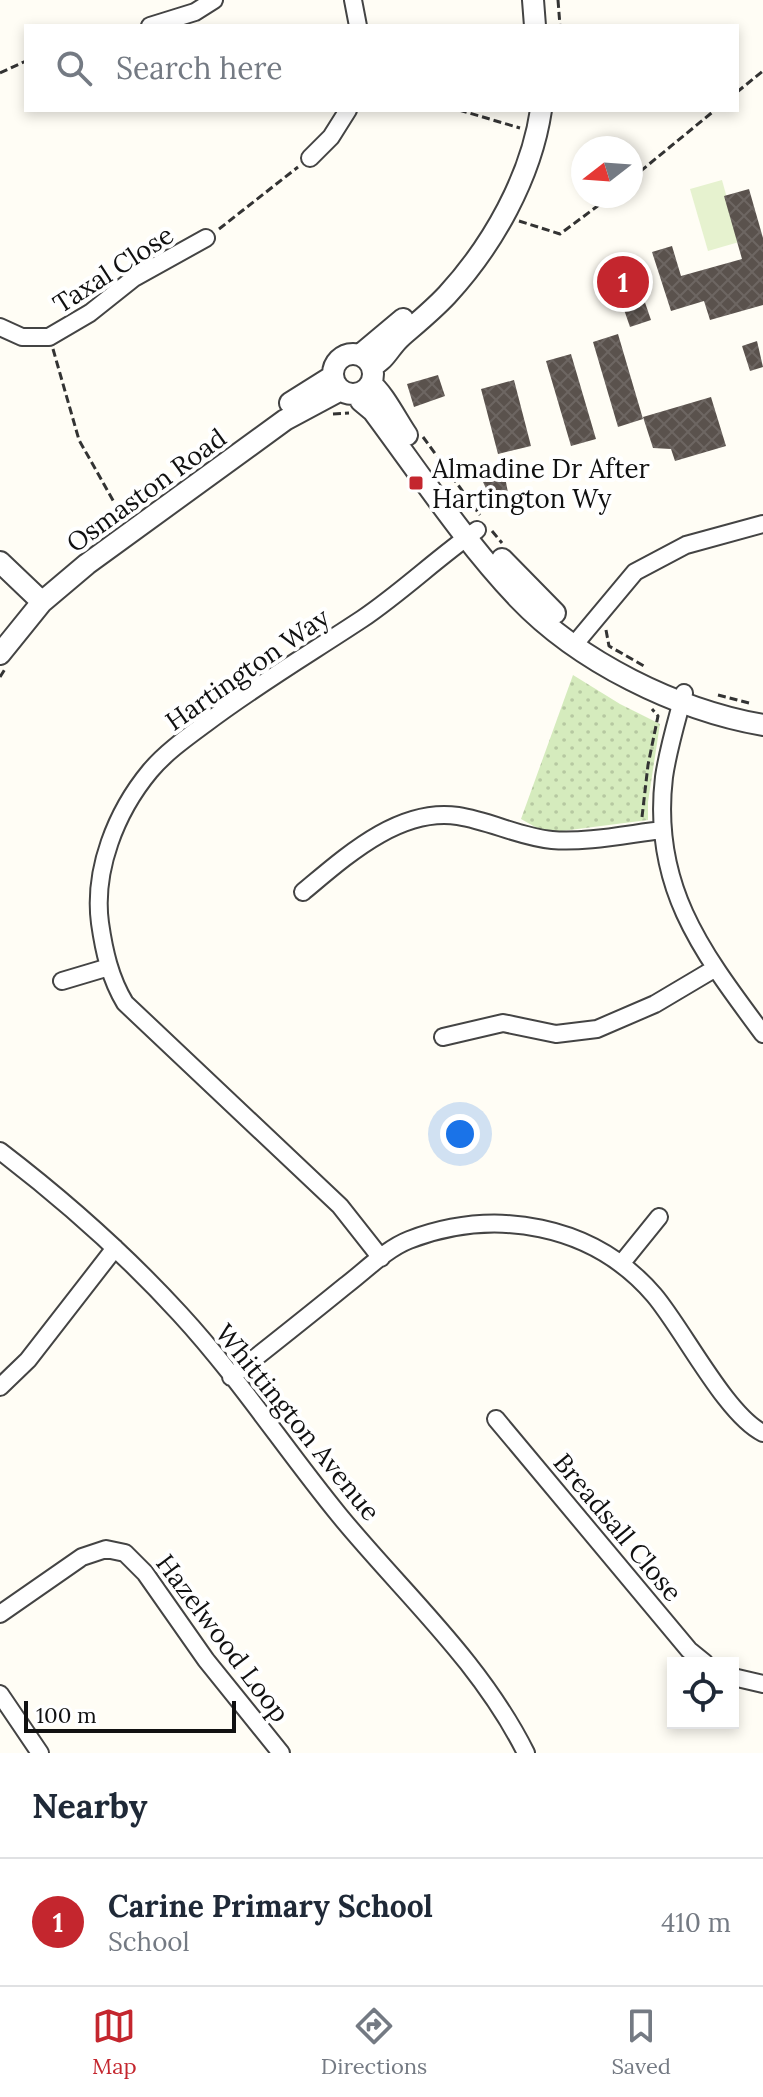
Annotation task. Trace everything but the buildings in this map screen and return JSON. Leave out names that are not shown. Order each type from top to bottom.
[{"type":"street","points":[[156,24],[195,12],[214,0]]},
{"type":"street","points":[[353,0],[358,24]]},
{"type":"street","points":[[533,0],[535,24]]},
{"type":"street","points":[[546,0],[547,24]]},
{"type":"street","points":[[310,158],[331,137],[347,112]]},
{"type":"street","name":"Osmaston Road","points":[[0,633],[34,602],[285,420],[382,362],[396,341],[446,297],[488,242],[521,178],[540,112]]},
{"type":"street","name":"Osmaston Road","points":[[0,654],[34,602],[68,562],[259,423],[356,377],[469,248],[504,185],[526,119]]},
{"type":"street","name":"Taxal Close","points":[[0,327],[22,337],[49,337],[90,313],[134,278],[206,238]]},
{"type":"street","points":[[356,377],[361,401],[480,530],[520,600],[584,632],[616,671],[715,714],[762,715]]},
{"type":"street","points":[[584,632],[635,572],[686,545],[763,524]]},
{"type":"street","name":"Hartington Way","points":[[381,1258],[340,1206],[139,1018],[115,987],[98,911],[98,886],[115,829],[133,796],[150,771],[175,747],[228,706],[389,601],[480,530]]},
{"type":"street","points":[[0,562],[34,602]]},
{"type":"street","points":[[0,579],[34,602]]},
{"type":"street","points":[[683,698],[664,775],[662,830],[680,904],[695,938],[714,969],[763,1034]]},
{"type":"street","points":[[303,892],[364,845],[393,829],[427,816],[455,816],[537,838],[572,842],[662,830]]},
{"type":"street","points":[[62,981],[109,967]]},
{"type":"street","points":[[443,1037],[503,1023],[556,1034],[597,1029],[655,1004],[714,969]]},
{"type":"street","name":"Whittington Avenue","points":[[0,1151],[115,1248],[182,1316],[340,1516],[461,1652],[512,1724],[526,1753]]},
{"type":"street","points":[[621,1264],[659,1217]]},
{"type":"street","points":[[231,1377],[381,1258],[408,1241],[461,1226],[519,1223],[575,1238],[621,1264],[654,1295],[732,1404],[763,1433]]},
{"type":"street","points":[[0,1387],[28,1360],[115,1248]]},
{"type":"street","name":"Breadsall Close","points":[[496,1419],[698,1657]]},
{"type":"street","name":"Hazelwood Loop","points":[[0,1614],[82,1557],[106,1549],[125,1553],[145,1573],[206,1660],[281,1753]]},
{"type":"street","points":[[739,1678],[763,1684]]},
{"type":"street","points":[[0,1694],[40,1753]]},
{"type":"path","points":[[558,0],[560,24]]},
{"type":"path","points":[[0,73],[24,62]]},
{"type":"path","points":[[739,90],[763,71]]},
{"type":"path","points":[[474,112],[526,119]]},
{"type":"path","points":[[643,169],[713,112]]},
{"type":"path","points":[[206,238],[310,158]]},
{"type":"path","points":[[519,221],[560,234],[595,208]]},
{"type":"path","points":[[49,337],[79,440],[125,521]]},
{"type":"path","points":[[417,430],[480,530],[505,548]]},
{"type":"path","points":[[584,632],[606,629],[609,646],[652,671]]},
{"type":"path","points":[[708,692],[762,715]]},
{"type":"green space","points":[[722,180],[739,242],[708,251],[690,189]]},
{"type":"green space","points":[[573,675],[660,724],[648,820],[546,833],[521,819]]},
{"type":"place","name":"Carine Primary School","points":[[623,282]]},
{"type":"place","name":"Almadine Dr After Hartington Wy","points":[[416,483]]}]
